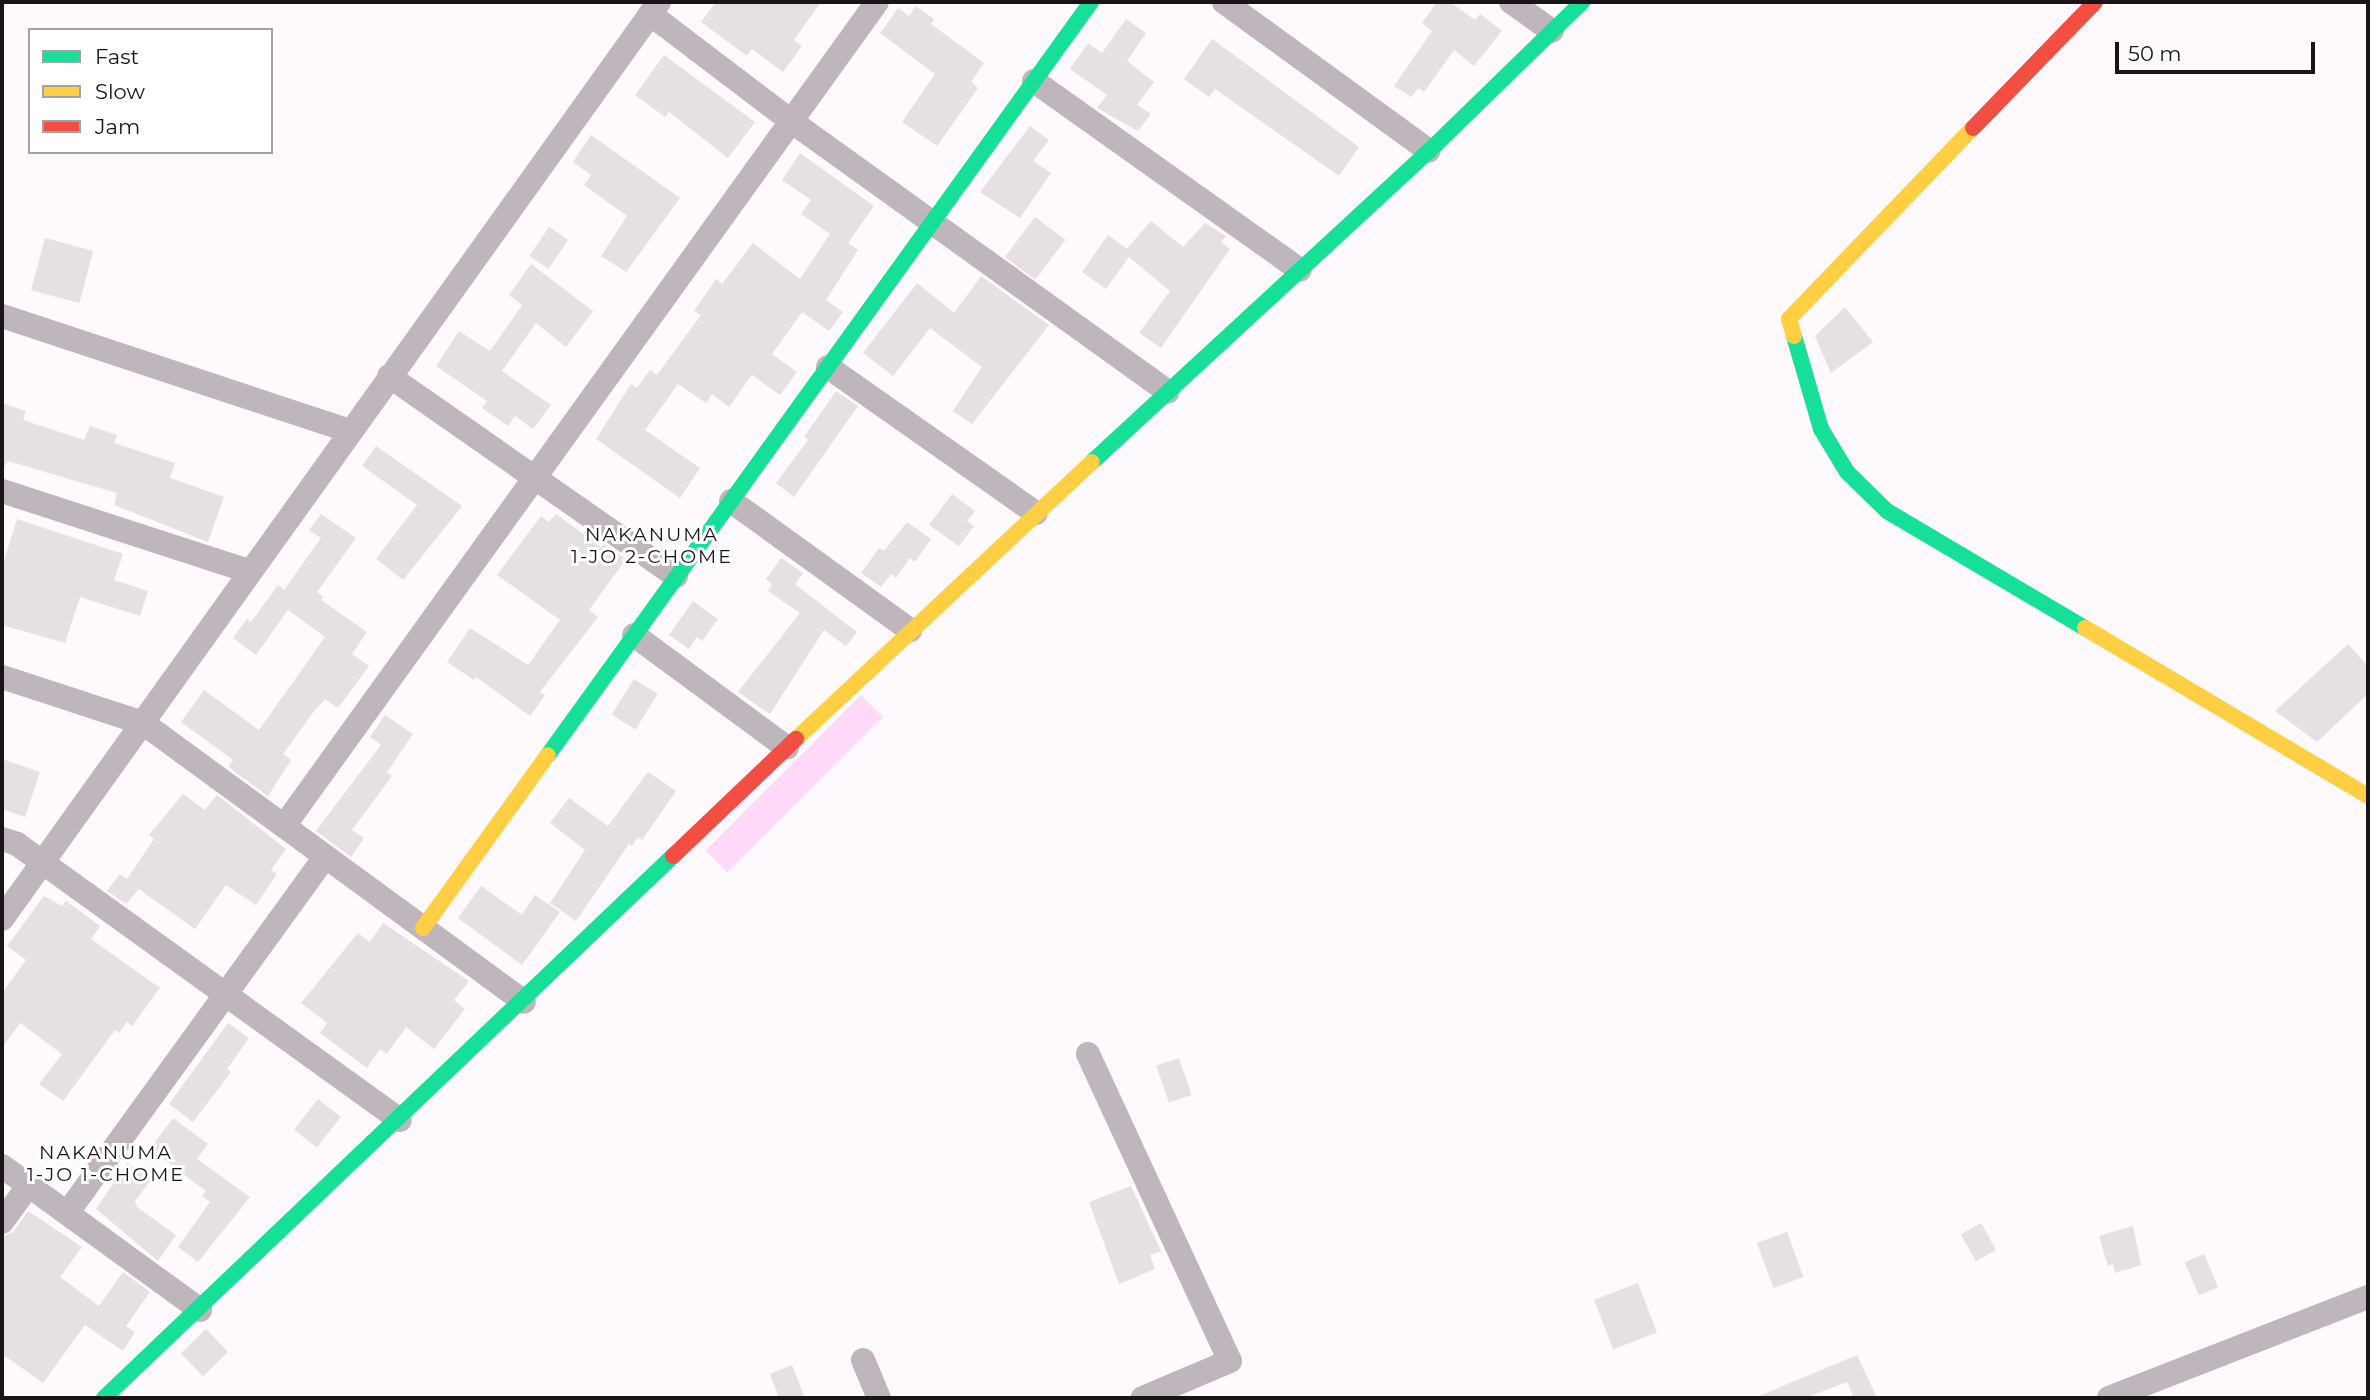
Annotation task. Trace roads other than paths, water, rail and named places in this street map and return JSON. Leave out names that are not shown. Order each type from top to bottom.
[{"type":"street","points":[[284,826],[877,2]]},
{"type":"street","points":[[423,928],[1091,2]]},
{"type":"street","points":[[1224,2],[1429,151]]},
{"type":"street","points":[[1511,2],[1552,31]]},
{"type":"street","points":[[104,1398],[524,1002],[910,630],[1429,151],[1582,2]]},
{"type":"street","points":[[2095,2],[1789,319],[1821,429],[1847,472],[1887,511],[2368,796]]},
{"type":"street","points":[[2,919],[248,571],[654,8],[791,121],[1168,392]]},
{"type":"street","points":[[1034,81],[1300,270]]},
{"type":"street","points":[[2,316],[349,431]]},
{"type":"street","points":[[828,366],[1036,513]]},
{"type":"street","points":[[389,376],[676,576]]},
{"type":"street","points":[[2,491],[248,571]]},
{"type":"street","points":[[731,501],[910,630]]},
{"type":"street","points":[[634,635],[787,748]]},
{"type":"street","points":[[2,677],[143,723],[524,1002]]},
{"type":"street","points":[[2,839],[17,844],[41,865],[400,1120]]},
{"type":"street","points":[[68,1212],[223,994],[325,857]]},
{"type":"street","points":[[1088,1054],[1230,1361],[1143,1398]]},
{"type":"street","points":[[2,1166],[200,1310]]},
{"type":"street","points":[[2,1222],[29,1185]]},
{"type":"street","points":[[2109,1398],[2368,1297]]},
{"type":"street","points":[[863,1360],[879,1398]]},
{"type":"district","name":"NAKANUMA 1-JO 2-CHOME","points":[[652,546]]},
{"type":"district","name":"NAKANUMA 1-JO 1-CHOME","points":[[106,1164]]}]
